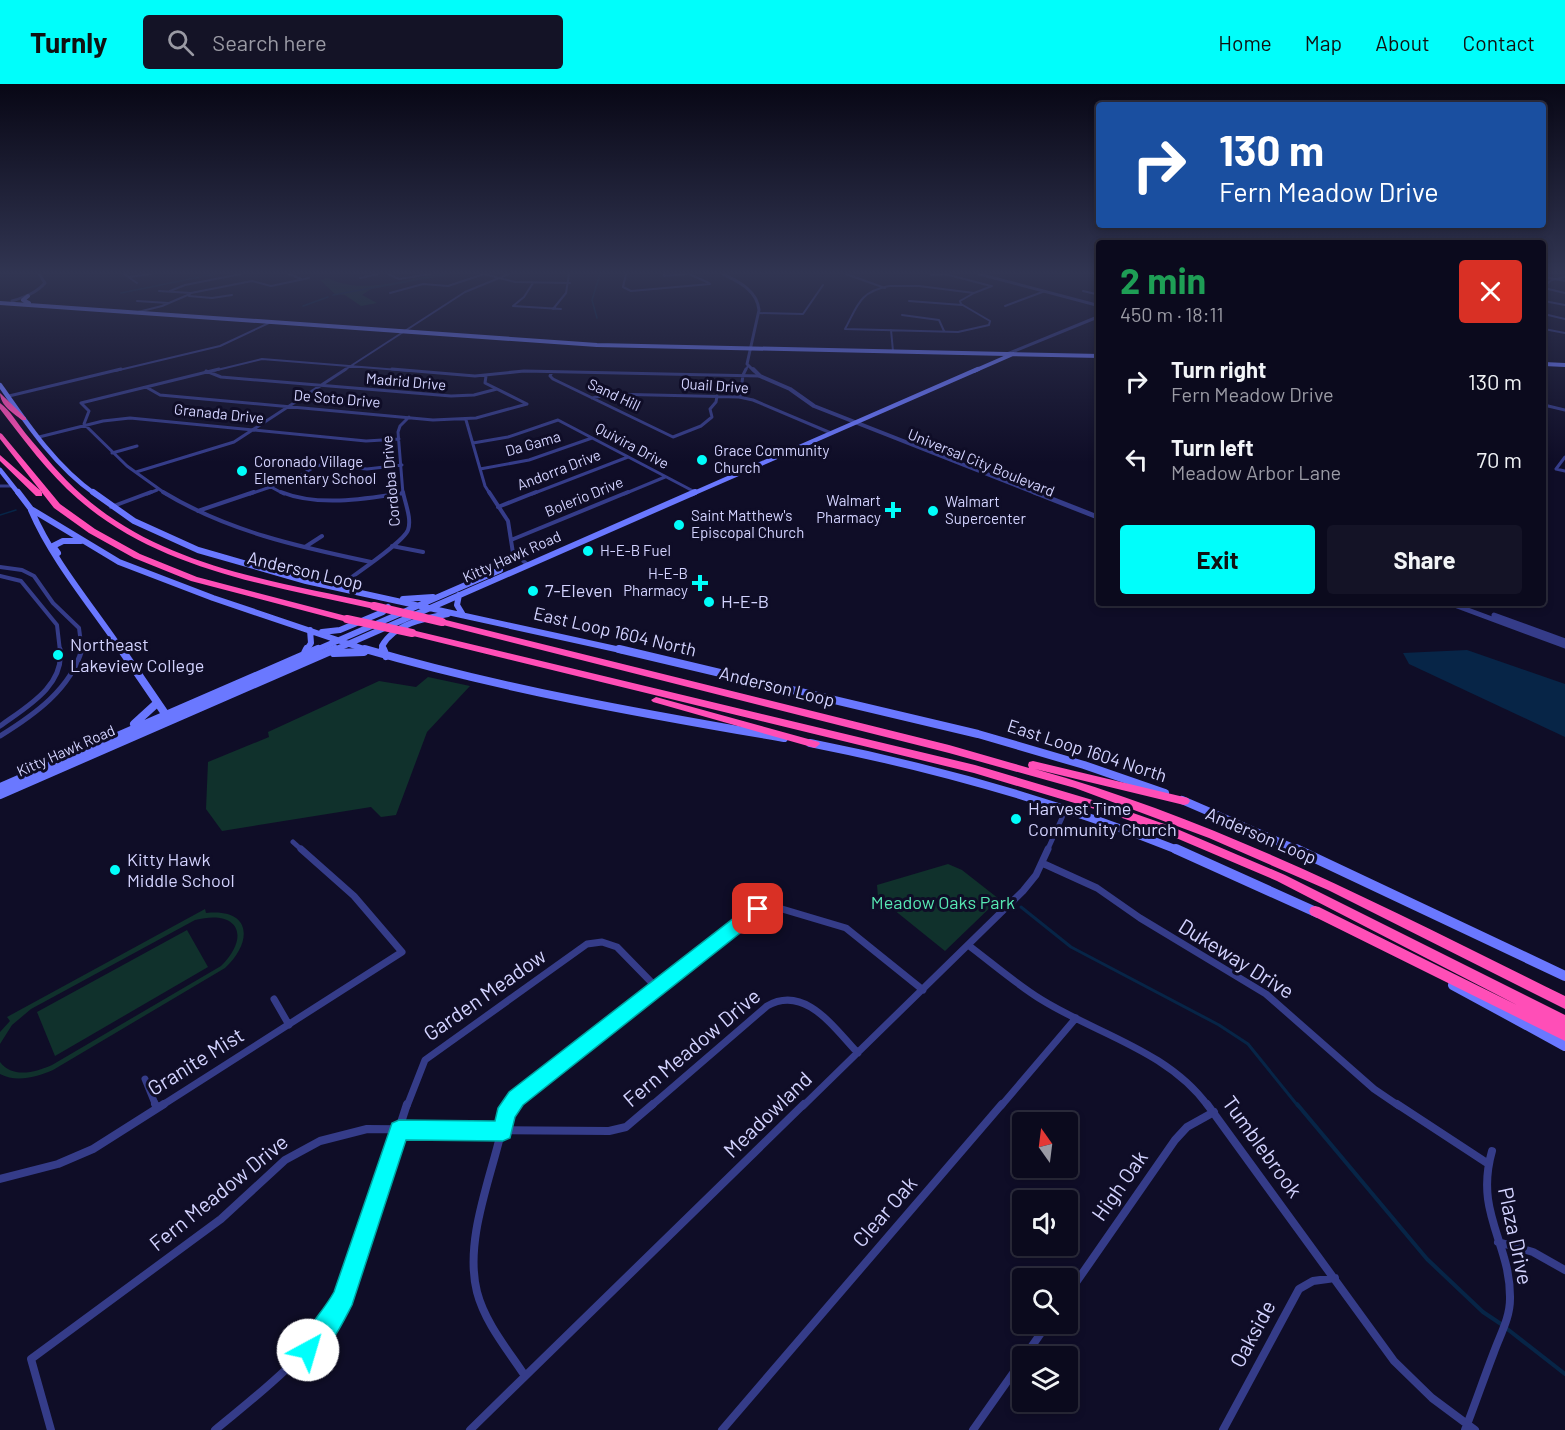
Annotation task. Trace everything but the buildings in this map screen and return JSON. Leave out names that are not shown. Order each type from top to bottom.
[{"type":"highway","points":[[0,394],[8,405],[24,419]]},
{"type":"highway","name":"Anderson Loop","points":[[0,405],[66,484],[111,521],[162,548],[189,559],[261,580],[442,622],[949,749],[1078,784],[1213,835],[1332,887],[1565,1003]]},
{"type":"highway","name":"Anderson Loop","points":[[0,435],[57,506],[82,525],[137,556],[194,579],[347,619],[975,769],[1095,804],[1166,829],[1281,878],[1565,1022]]},
{"type":"highway","points":[[0,458],[45,500],[57,506]]},
{"type":"highway","points":[[75,480],[76,485],[93,502],[139,530],[213,564],[261,580]]},
{"type":"highway","points":[[459,645],[815,744]]},
{"type":"highway","points":[[949,749],[1058,770],[1184,801]]},
{"type":"highway","points":[[1315,911],[1565,1035]]},
{"type":"main road","points":[[475,337],[597,345],[1096,356]]},
{"type":"main road","points":[[974,353],[987,357],[990,361]]},
{"type":"main road","name":"Kitty Hawk Road","points":[[967,373],[1007,354]]},
{"type":"main road","name":"Kitty Hawk Road","points":[[0,787],[303,654],[524,563],[1013,354]]},
{"type":"main road","points":[[1546,364],[1565,364]]},
{"type":"main road","name":"East Loop 1604 North","points":[[0,385],[24,419],[75,480],[111,507],[160,535],[198,550],[284,575],[978,734],[1084,765],[1184,801],[1271,837],[1565,976]]},
{"type":"main road","points":[[0,470],[31,509],[118,562],[213,598],[372,652],[627,710],[815,744],[949,774],[1066,809],[1194,857],[1315,911],[1565,1046]]},
{"type":"main road","points":[[31,509],[43,538],[166,715]]},
{"type":"main road","points":[[65,568],[54,544],[65,540],[85,541]]},
{"type":"main road","name":"Kitty Hawk Road","points":[[0,795],[431,608],[524,563]]},
{"type":"main road","points":[[386,656],[382,646],[390,634],[426,618],[459,614],[456,602],[459,595]]},
{"type":"main road","points":[[393,599],[441,596]]},
{"type":"main road","points":[[312,631],[340,630],[382,612],[390,603],[383,597]]},
{"type":"main road","points":[[303,654],[311,643],[312,631]]},
{"type":"main road","points":[[317,656],[342,652],[372,652]]},
{"type":"main road","points":[[157,703],[169,708],[184,707]]},
{"type":"main road","points":[[106,740],[141,720],[157,703]]},
{"type":"street","points":[[9,396],[220,346],[240,337]]},
{"type":"street","points":[[136,472],[226,445],[253,430],[396,337]]},
{"type":"street","points":[[740,397],[753,337]]},
{"type":"street","points":[[892,337],[893,351]]},
{"type":"street","name":"Kitty Hawk Road","points":[[1007,354],[1052,337]]},
{"type":"street","name":"Kitty Hawk Road","points":[[1013,354],[1035,344]]},
{"type":"street","points":[[1029,348],[1048,355]]},
{"type":"street","points":[[81,403],[262,359],[486,376],[524,371],[760,376]]},
{"type":"street","name":"Universal City Boulevard","points":[[748,366],[760,376],[790,389],[814,406],[1096,520]]},
{"type":"street","name":"Madrid Drive","points":[[206,371],[221,376],[455,397],[474,396],[497,389]]},
{"type":"street","name":"Sand Hill","points":[[552,372],[550,376],[553,379],[673,437]]},
{"type":"street","points":[[486,376],[485,383],[497,389]]},
{"type":"street","name":"De Soto Drive","points":[[146,387],[159,394],[443,421],[466,420],[492,415],[527,404],[497,389]]},
{"type":"street","name":"Quail Drive","points":[[592,398],[610,394],[740,397],[828,432]]},
{"type":"street","points":[[673,437],[708,422],[712,417],[710,409],[717,396]]},
{"type":"street","points":[[81,403],[89,411],[84,421],[86,425],[112,453],[158,490],[197,511],[242,529],[305,547],[372,562]]},
{"type":"street","points":[[1546,405],[1565,410]]},
{"type":"street","name":"Cordoba Drive","points":[[339,587],[404,537],[409,525],[403,494],[399,428],[409,417]]},
{"type":"street","points":[[636,419],[642,417]]},
{"type":"street","name":"Granada Drive","points":[[39,437],[112,419],[134,418],[366,441],[399,438]]},
{"type":"street","points":[[466,420],[485,486],[508,521],[513,553],[524,563]]},
{"type":"street","points":[[473,443],[514,436],[558,420]]},
{"type":"street","name":"Quivira Drive","points":[[558,420],[692,490]]},
{"type":"street","name":"Da Gama","points":[[480,469],[529,460],[592,438]]},
{"type":"street","points":[[112,453],[137,446]]},
{"type":"street","name":"Andorra Drive","points":[[498,507],[628,457]]},
{"type":"street","points":[[1565,458],[1556,468],[1565,471]]},
{"type":"street","points":[[197,511],[303,476],[318,465],[367,469],[402,465]]},
{"type":"street","name":"Bolerio Drive","points":[[511,540],[665,477]]},
{"type":"street","points":[[0,486],[11,486]]},
{"type":"street","points":[[272,487],[287,495],[341,501],[403,494]]},
{"type":"street","points":[[111,507],[158,490]]},
{"type":"street","name":"Universal City Boulevard","points":[[1091,517],[1096,518]]},
{"type":"street","points":[[305,547],[322,536]]},
{"type":"street","points":[[392,546],[423,552]]},
{"type":"street","points":[[0,567],[21,569],[36,576],[53,603],[76,622],[82,636],[80,657],[70,677],[29,718],[0,736]]},
{"type":"street","points":[[0,576],[21,580],[57,625],[62,662],[53,682],[40,696],[0,726]]},
{"type":"street","points":[[1457,606],[1565,646]]},
{"type":"street","points":[[1470,606],[1565,641]]},
{"type":"street","name":"Meadowland","points":[[470,1430],[1030,884],[1066,809]]},
{"type":"street","name":"Granite Mist","points":[[0,1179],[73,1159],[158,1108],[402,952],[354,896],[293,842]]},
{"type":"street","name":"Dukeway Drive","points":[[1042,863],[1097,888],[1140,918],[1266,994],[1292,1014],[1374,1089],[1487,1163]]},
{"type":"street","points":[[525,1377],[485,1312],[477,1293],[473,1272],[476,1239],[503,1131],[505,1114],[516,1098],[751,913],[771,906],[846,928],[923,990]]},
{"type":"street","name":"Garden Meadow","points":[[215,1430],[299,1359],[332,1319],[348,1286],[416,1078],[425,1060],[587,944],[602,942],[617,947],[657,988]]},
{"type":"street","name":"Tumblebrook","points":[[968,945],[1042,1000],[1168,1066],[1196,1089],[1405,1373],[1440,1407],[1469,1428]]},
{"type":"street","name":"Fern Meadow Drive","points":[[31,1359],[221,1219],[288,1157],[307,1145],[337,1134],[367,1129],[609,1131],[626,1126],[767,1006],[777,1000],[793,998],[809,1006],[858,1053]]},
{"type":"street","points":[[274,999],[289,1024]]},
{"type":"street","name":"Clear Oak","points":[[722,1430],[1076,1018]]},
{"type":"street","points":[[145,1079],[158,1108]]},
{"type":"street","name":"High Oak","points":[[1078,1280],[1175,1140],[1187,1127],[1214,1112]]},
{"type":"street","name":"Plaza Drive","points":[[1469,1428],[1508,1311],[1509,1279],[1484,1185],[1487,1163],[1492,1151]]},
{"type":"street","points":[[1498,1242],[1520,1245],[1565,1270]]},
{"type":"street","name":"Oakside","points":[[1223,1430],[1299,1289],[1313,1281],[1335,1278]]},
{"type":"street","points":[[31,1359],[51,1430]]},
{"type":"street","points":[[974,1430],[1012,1375]]},
{"type":"green space","points":[[428,677],[470,686],[427,732],[396,815],[381,817],[371,807],[222,831],[206,809],[208,762],[269,737],[268,732],[379,681],[416,687]]},
{"type":"green space","name":"Meadow Oaks Park","points":[[948,864],[962,870],[999,899],[945,951],[878,897],[877,885]]},
{"type":"green space","points":[[205,909],[206,913],[232,916],[240,921],[243,929],[240,948],[225,968],[53,1070],[20,1079],[0,1074],[0,1062],[11,1071],[18,1072],[32,1072],[52,1065],[221,966],[231,955],[236,944],[235,927],[221,918],[195,920],[31,1009],[12,1025],[0,1044],[0,1032],[10,1021],[7,1017]]},
{"type":"green space","points":[[187,930],[208,967],[55,1056],[37,1012]]},
{"type":"water","points":[[1467,650],[1565,684],[1565,737],[1409,664],[1403,653]]},
{"type":"waterway","points":[[0,515],[16,510]]},
{"type":"waterway","points":[[1021,907],[1071,947],[1219,1025],[1248,1044],[1298,1106]]},
{"type":"waterway","points":[[1297,1104],[1427,1259],[1483,1312],[1501,1324]]},
{"type":"waterway","points":[[1506,1328],[1565,1374]]},
{"type":"place","name":"Grace Community Church","points":[[702,460]]},
{"type":"place","name":"Coronado Village Elementary School","points":[[242,471]]},
{"type":"place","name":"Walmart Pharmacy","points":[[893,510]]},
{"type":"place","name":"Walmart Supercenter","points":[[933,511]]},
{"type":"place","name":"Saint Matthew's Episcopal Church","points":[[679,525]]},
{"type":"place","name":"H-E-B Fuel","points":[[588,551]]},
{"type":"place","name":"H-E-B Pharmacy","points":[[700,583]]},
{"type":"place","name":"7-Eleven","points":[[533,591]]},
{"type":"place","name":"H-E-B","points":[[709,602]]},
{"type":"place","name":"Northeast Lakeview College","points":[[58,655]]},
{"type":"place","name":"Harvest Time Community Church","points":[[1016,819]]},
{"type":"place","name":"Kitty Hawk Middle School","points":[[115,870]]},
{"type":"route","points":[[308,1350],[332,1319],[344,1297],[399,1130],[503,1131],[505,1114],[516,1098],[758,909]]}]
